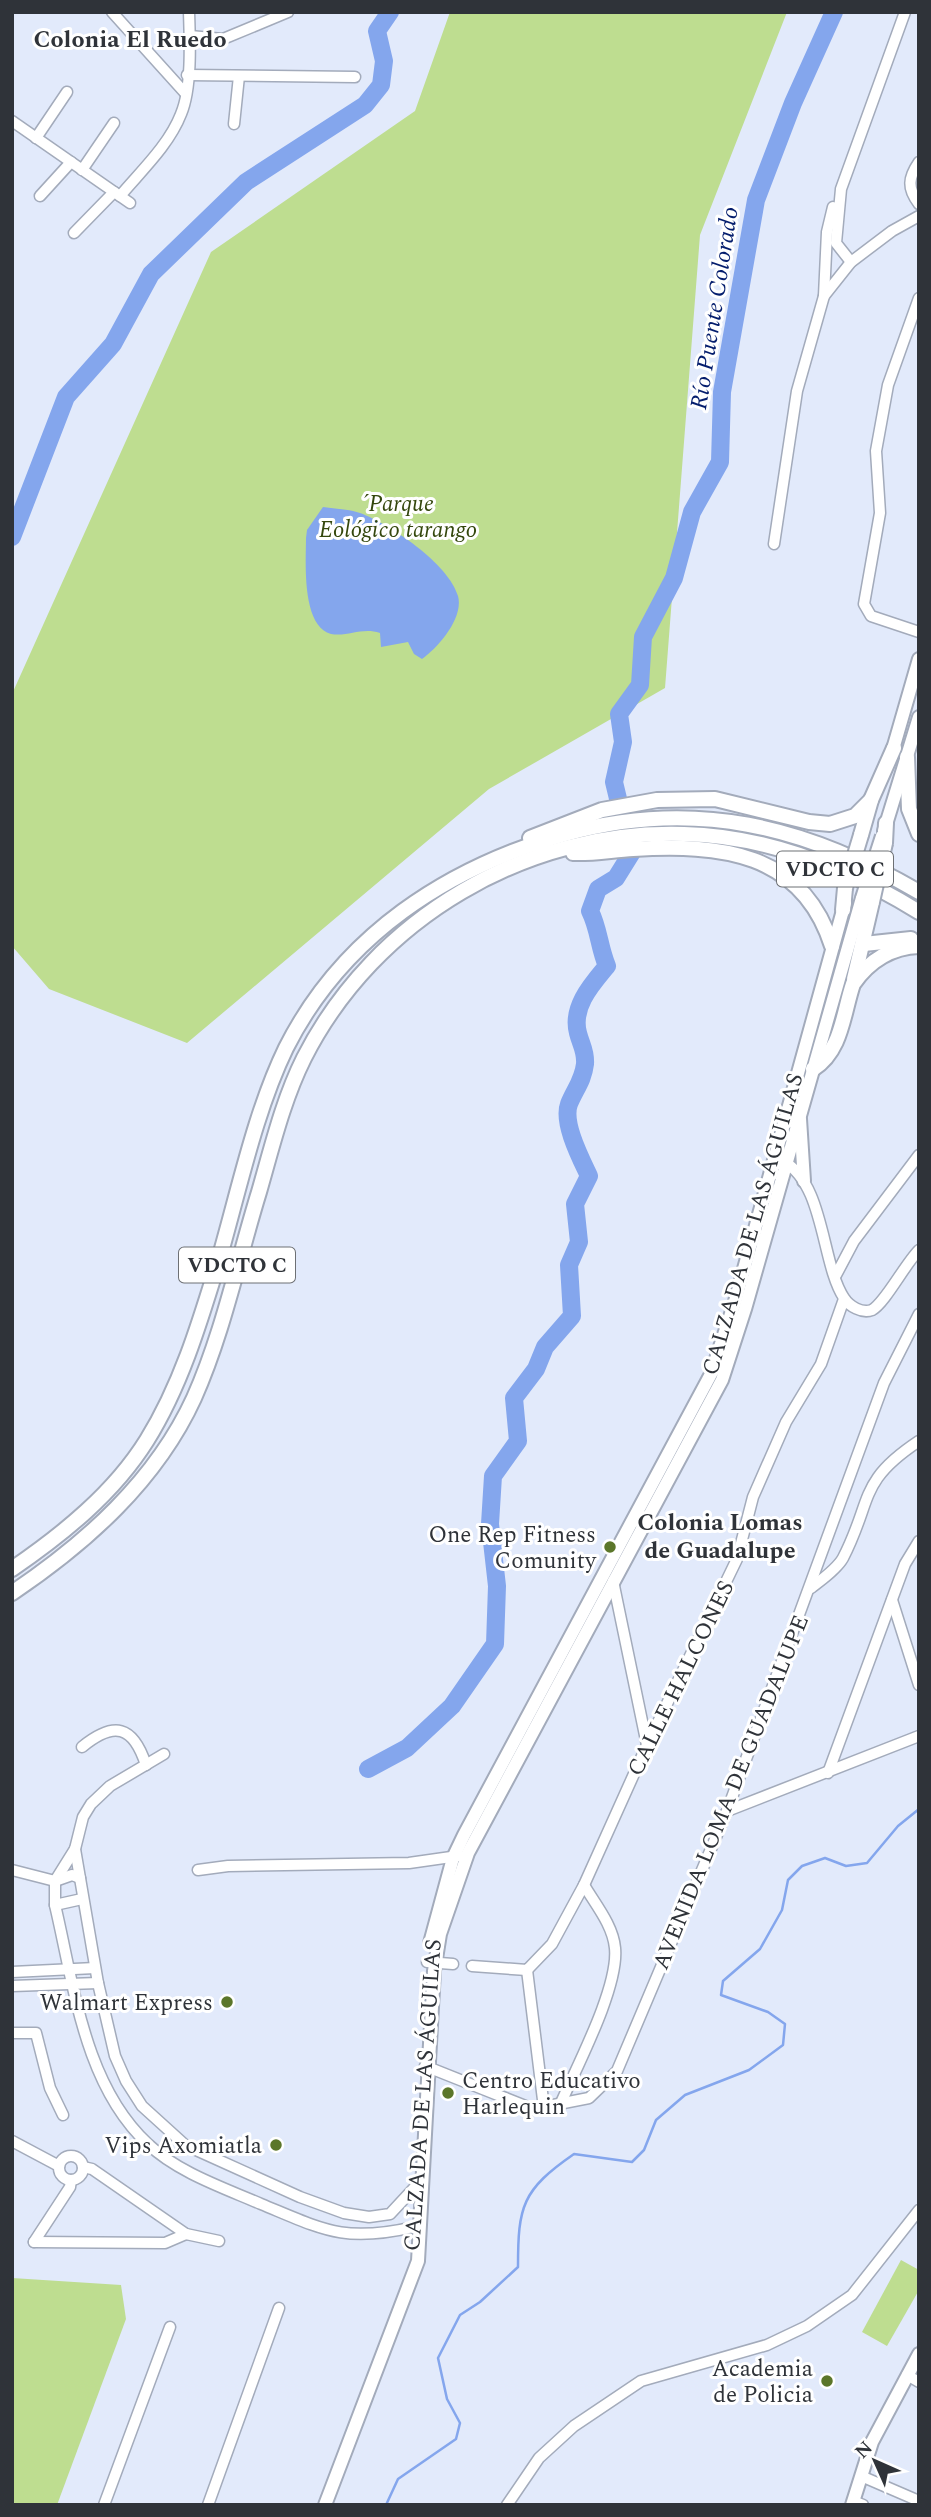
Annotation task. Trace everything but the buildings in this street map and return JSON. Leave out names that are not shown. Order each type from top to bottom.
[{"type":"highway","points":[[843,910],[871,800],[894,748]]},
{"type":"highway","points":[[907,758],[909,809],[919,835]]},
{"type":"highway","points":[[519,848],[534,835],[564,822],[602,810],[657,800],[715,799],[755,806],[863,834]]},
{"type":"highway","points":[[809,822],[830,824],[846,821],[871,800]]},
{"type":"highway","name":"VDCTO C","points":[[12,1569],[49,1544],[98,1500],[146,1442],[174,1390],[207,1297],[267,1094],[287,1048],[316,1000],[352,955],[387,921],[418,899],[519,848],[617,822],[664,818],[746,822],[787,833],[844,853],[919,892]]},
{"type":"highway","name":"VDCTO C","points":[[12,1593],[57,1562],[107,1521],[156,1461],[187,1410],[216,1339],[284,1107],[303,1059],[331,1011],[366,967],[400,934],[427,913],[530,858],[598,840],[685,834],[745,841],[841,871],[919,912]]},
{"type":"highway","points":[[813,1069],[834,1049],[864,944],[867,900],[885,834]]},
{"type":"highway","points":[[555,851],[577,853],[688,849],[745,856],[771,866],[800,888],[817,911],[832,946]]},
{"type":"highway","points":[[864,944],[919,940]]},
{"type":"highway","points":[[853,984],[885,954],[919,946]]},
{"type":"main road","points":[[863,834],[915,685],[919,659]]},
{"type":"main road","points":[[885,834],[919,717]]},
{"type":"main road","name":"CALZADA DE LAS ÁGUILAS","points":[[431,1962],[468,1853],[722,1380],[813,1069],[867,900]]},
{"type":"main road","name":"CALZADA DE LAS ÁGUILAS","points":[[325,2505],[418,2261],[422,2226],[431,1962],[453,1858],[711,1374],[734,1305],[843,910]]},
{"type":"main road","points":[[800,1116],[805,1160],[804,1181]]},
{"type":"main road","name":"CALZADA DE LAS ÁGUILAS","points":[[407,2285],[427,2066]]},
{"type":"main road","points":[[856,2503],[872,2441],[919,2354]]},
{"type":"street","points":[[74,233],[157,153],[181,114],[186,94],[189,12]]},
{"type":"street","points":[[190,36],[223,39],[288,12]]},
{"type":"street","points":[[774,544],[797,391],[824,296],[827,232],[905,12]]},
{"type":"street","points":[[113,15],[186,94]]},
{"type":"street","points":[[187,75],[355,77]]},
{"type":"street","points":[[234,124],[239,76]]},
{"type":"street","points":[[36,138],[67,92]]},
{"type":"street","points":[[12,121],[130,203]]},
{"type":"street","points":[[82,170],[114,122]]},
{"type":"street","points":[[40,196],[71,162]]},
{"type":"street","points":[[919,162],[910,174],[909,187],[919,204]]},
{"type":"street","points":[[841,190],[836,243],[851,262]]},
{"type":"street","points":[[824,296],[851,262],[892,231],[919,216]]},
{"type":"street","points":[[919,298],[888,385],[883,412],[876,451],[880,513],[864,604],[871,615],[919,632]]},
{"type":"street","points":[[836,1275],[854,1241],[919,1155]]},
{"type":"street","points":[[773,1159],[786,1162],[804,1181],[825,1234],[844,1299],[859,1311],[869,1311],[880,1304],[919,1250]]},
{"type":"street","name":"CALLE HALCONES","points":[[527,1970],[552,1944],[584,1885],[647,1745],[737,1559],[753,1497],[786,1422],[821,1364],[844,1299]]},
{"type":"street","name":"AVENIDA LOMA DE GUADALUPE","points":[[427,2066],[521,2106],[544,2108],[589,2098],[617,2071],[727,1811],[884,1383],[919,1314]]},
{"type":"street","points":[[810,1589],[842,1561],[872,1482],[892,1459],[919,1441]]},
{"type":"street","points":[[828,1773],[891,1599],[905,1564],[919,1541]]},
{"type":"street","points":[[608,1568],[615,1583],[647,1745]]},
{"type":"street","points":[[891,1599],[919,1685]]},
{"type":"street","points":[[82,1747],[100,1733],[112,1730],[128,1735],[139,1743],[146,1765]]},
{"type":"street","points":[[727,1811],[919,1735]]},
{"type":"street","points":[[164,1754],[110,1786],[91,1804],[83,1817],[75,1849],[55,1881],[55,1905],[70,1970],[105,2086],[127,2122],[149,2146],[177,2165],[329,2232],[362,2236],[414,2227]]},
{"type":"street","points":[[75,1849],[95,1968],[115,2056],[126,2081],[142,2106],[162,2127],[185,2145],[300,2197],[344,2213],[369,2217],[390,2214],[416,2186]]},
{"type":"street","points":[[198,1870],[228,1866],[409,1863],[453,1858],[468,1853]]},
{"type":"street","points":[[12,1870],[55,1881],[72,1875],[80,1878]]},
{"type":"street","points":[[560,2105],[615,1971],[615,1946],[610,1928],[584,1885]]},
{"type":"street","points":[[55,1905],[82,1899]]},
{"type":"street","points":[[431,1962],[453,1964]]},
{"type":"street","points":[[472,1966],[527,1970],[544,2108]]},
{"type":"street","points":[[12,1972],[95,1968]]},
{"type":"street","points":[[56,1971],[57,1986]]},
{"type":"street","points":[[12,1986],[74,1986],[98,1983]]},
{"type":"street","points":[[12,2033],[36,2033],[50,2088],[62,2115]]},
{"type":"street","points":[[12,2141],[59,2166],[61,2174],[71,2180]]},
{"type":"street","points":[[59,2166],[66,2158],[77,2158],[83,2167],[92,2169],[186,2234],[219,2241]]},
{"type":"street","points":[[71,2180],[80,2176],[83,2167]]},
{"type":"street","points":[[71,2180],[70,2187],[34,2242],[165,2243],[186,2234]]},
{"type":"street","points":[[507,2505],[539,2458],[574,2426],[641,2381],[767,2346],[807,2326],[852,2294],[919,2210]]},
{"type":"street","points":[[390,2214],[390,2232]]},
{"type":"street","points":[[208,2505],[279,2308]]},
{"type":"street","points":[[104,2505],[170,2327]]},
{"type":"street","points":[[907,2375],[919,2382]]},
{"type":"street","points":[[861,2476],[919,2501]]},
{"type":"green space","name":"´Parque Eológico tarango","points":[[450,12],[787,12],[700,235],[665,688],[489,789],[187,1043],[49,989],[12,946],[12,694],[211,252],[415,111]]},
{"type":"green space","points":[[901,2260],[919,2270],[919,2290],[887,2346],[862,2332]]},
{"type":"green space","points":[[12,2278],[121,2285],[126,2319],[57,2505],[12,2505]]},
{"type":"water","points":[[323,507],[356,512],[387,526],[431,559],[452,584],[458,596],[457,614],[442,640],[422,659],[414,654],[408,642],[381,647],[380,633],[367,631],[331,634],[321,629],[314,619],[307,592],[306,538],[307,530]]},
{"type":"waterway","points":[[12,537],[66,397],[113,344],[151,274],[246,182],[365,105],[381,85],[384,61],[377,31],[390,12]]},
{"type":"waterway","name":"Río Puente Colorado","points":[[368,1769],[407,1748],[452,1706],[495,1644],[497,1586],[490,1524],[493,1476],[518,1441],[514,1398],[536,1369],[545,1347],[572,1316],[569,1265],[579,1242],[575,1204],[589,1176],[573,1141],[568,1121],[569,1104],[585,1064],[577,1014],[584,996],[607,966],[590,911],[598,889],[616,878],[634,849],[617,822],[620,807],[614,782],[623,742],[619,714],[640,685],[643,637],[674,578],[692,512],[720,462],[722,392],[756,200],[793,103],[834,12]]},
{"type":"waterway","points":[[386,2505],[398,2479],[456,2439],[460,2423],[447,2399],[438,2358],[460,2315],[480,2302],[518,2267],[519,2229],[526,2201],[533,2189],[574,2154],[632,2162],[644,2150],[656,2120],[685,2095],[749,2070],[783,2045],[785,2024],[768,2012],[721,1995],[723,1981],[760,1949],[782,1910],[788,1880],[802,1866],[825,1858],[846,1866],[867,1863],[898,1826],[919,1809]]},
{"type":"place","name":"One Rep Fitness Comunity","points":[[610,1547]]},
{"type":"place","name":"Walmart Express","points":[[227,2002]]},
{"type":"place","name":"Centro Educativo Harlequin","points":[[448,2093]]},
{"type":"place","name":"Vips Axomiatla","points":[[276,2145]]},
{"type":"place","name":"Academia de Policia","points":[[827,2381]]},
{"type":"district","name":"Colonia El Ruedo","points":[[130,39]]},
{"type":"district","name":"Colonia Lomas de Guadalupe","points":[[720,1536]]}]
